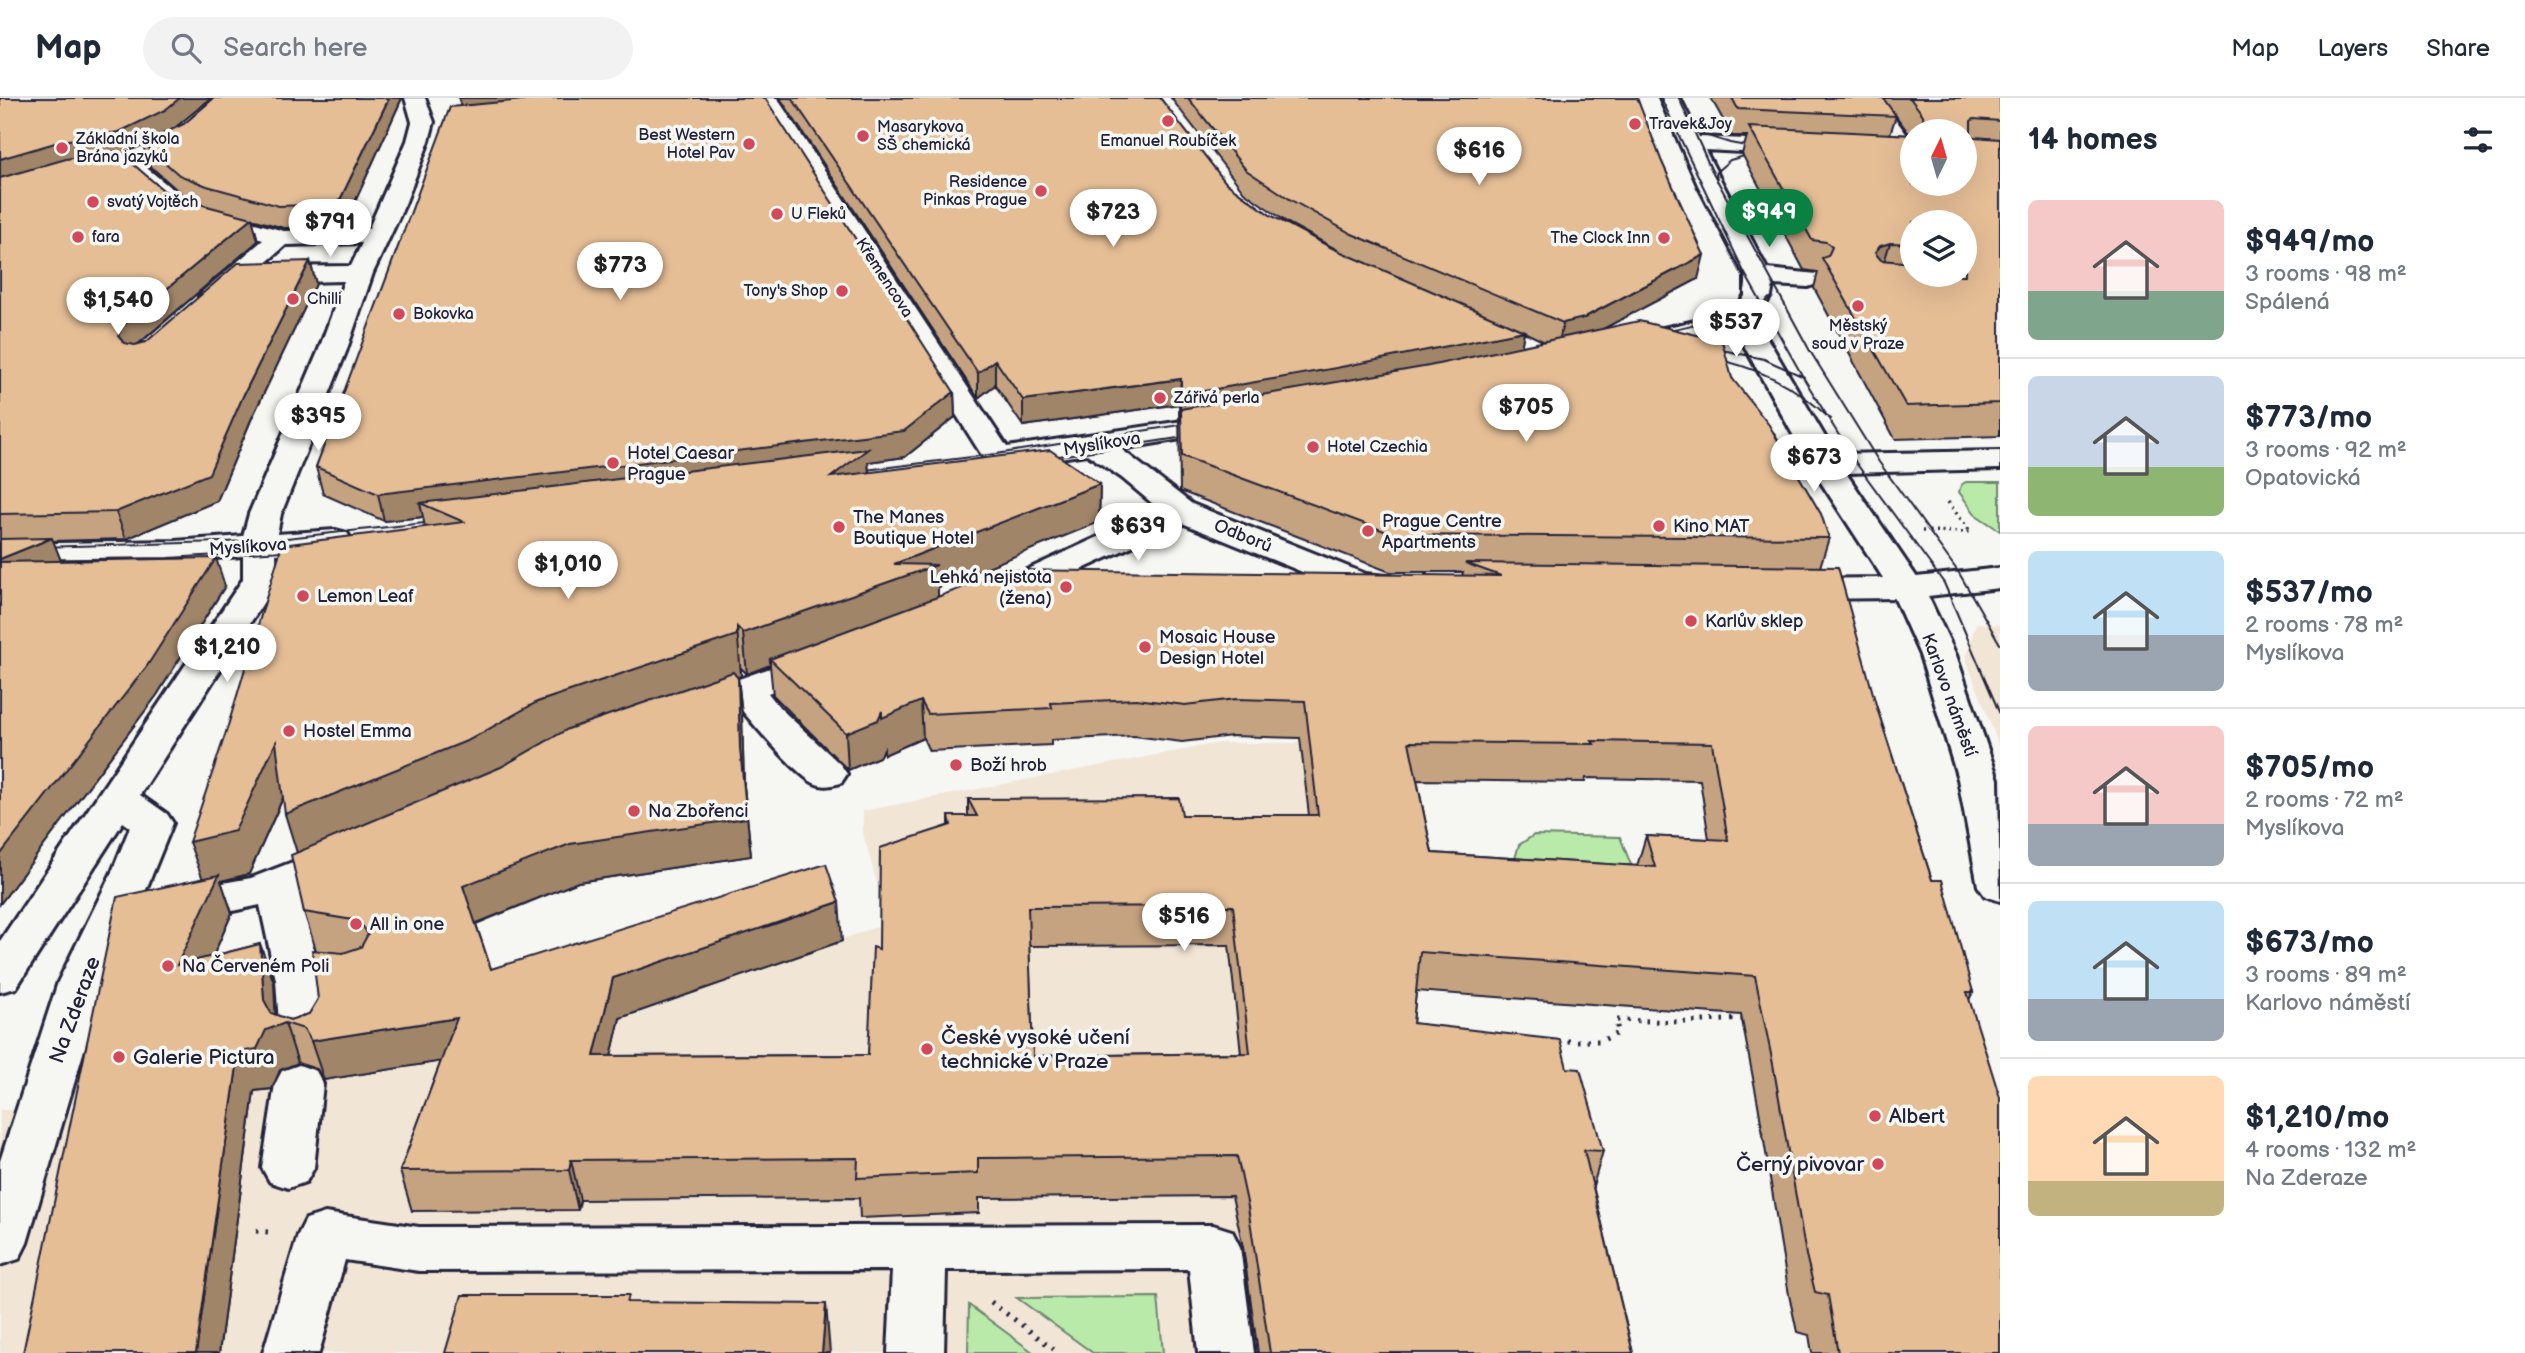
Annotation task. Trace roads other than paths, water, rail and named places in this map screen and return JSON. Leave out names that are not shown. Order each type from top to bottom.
[{"type":"street","points":[[0,976],[257,586],[260,579],[260,547],[265,514],[332,352],[360,274],[430,121],[415,98]]},
{"type":"street","name":"Křemencova","points":[[767,98],[985,460]]},
{"type":"street","points":[[1670,98],[1710,185],[1758,276],[1760,291],[1743,319],[1608,348],[1671,346],[1725,355],[1760,366],[1774,377]]},
{"type":"street","points":[[1870,98],[1900,138]]},
{"type":"street","points":[[1691,144],[1819,149]]},
{"type":"street","points":[[107,166],[132,162],[154,152]]},
{"type":"street","points":[[1883,152],[1900,153]]},
{"type":"street","points":[[132,162],[139,176],[158,187],[176,205],[190,211],[261,228],[280,237],[379,234]]},
{"type":"street","points":[[191,316],[280,237]]},
{"type":"street","points":[[238,276],[360,274]]},
{"type":"street","points":[[1758,276],[1808,279]]},
{"type":"street","name":"Karlovo náměstí","points":[[1743,319],[1825,464],[1907,588],[1938,655],[1978,779],[2000,886]]},
{"type":"street","name":"Myslíkova","points":[[985,460],[1096,446],[1252,419]]},
{"type":"street","name":"Odborů","points":[[1096,446],[1133,471],[1181,511],[1361,584],[1416,585]]},
{"type":"street","points":[[1825,464],[2000,460]]},
{"type":"street","points":[[972,605],[1070,564],[1181,511]]},
{"type":"street","name":"Myslíkova","points":[[0,554],[260,547],[363,537]]},
{"type":"street","name":"Odborů","points":[[1254,573],[1287,553]]},
{"type":"street","points":[[1070,564],[1108,582]]},
{"type":"street","points":[[1760,589],[1907,588],[2000,578]]},
{"type":"street","points":[[659,720],[846,652]]},
{"type":"street","points":[[746,689],[766,716],[827,774]]},
{"type":"street","name":"Na Zderaze","points":[[0,1244],[81,982],[152,822],[117,798]]},
{"type":"street","points":[[113,915],[191,906],[276,885],[379,842]]},
{"type":"street","points":[[276,885],[307,974],[301,1061],[288,1168]]},
{"type":"street","points":[[291,1353],[325,1235],[419,1249],[1213,1247],[1226,1353]]},
{"type":"street","points":[[916,1353],[920,1249]]},
{"type":"tram line","points":[[1661,98],[1744,272]]},
{"type":"tram line","points":[[1679,98],[1694,132]]},
{"type":"tram line","points":[[1694,132],[1730,143],[1762,149]]},
{"type":"tram line","points":[[1694,132],[1717,180]]},
{"type":"tram line","points":[[1717,180],[1716,172],[1730,160],[1759,152]]},
{"type":"tram line","points":[[1717,180],[1810,351],[1879,462],[1959,573],[2000,644]]},
{"type":"tram line","points":[[1652,333],[1699,323],[1729,311],[1739,301],[1745,288],[1744,272]]},
{"type":"tram line","points":[[1744,272],[1763,305]]},
{"type":"tram line","points":[[1763,305],[1769,298]]},
{"type":"tram line","points":[[1677,339],[1728,328],[1750,316],[1763,305]]},
{"type":"tram line","points":[[1763,305],[1803,376]]},
{"type":"tram line","points":[[1704,346],[1764,359],[1803,376]]},
{"type":"tram line","points":[[1708,357],[1742,366],[1774,379],[1803,396],[1827,417]]},
{"type":"tram line","points":[[1803,376],[1827,417]]},
{"type":"tram line","points":[[1827,417],[1856,463],[1944,583],[2000,714]]},
{"type":"tram line","points":[[849,472],[996,454],[1199,422]]},
{"type":"tram line","points":[[1039,459],[1198,435]]},
{"type":"tram line","points":[[0,548],[259,541],[443,521]]},
{"type":"tram line","points":[[0,560],[169,558],[299,550]]},
{"type":"place","name":"Emanuel Roubíček","points":[[1168,121]]},
{"type":"place","name":"Travek&Joy","points":[[1635,124]]},
{"type":"place","name":"Masarykova SŠ chemická","points":[[863,136]]},
{"type":"place","name":"Best Western Hotel Pav","points":[[749,144]]},
{"type":"place","name":"Základní škola Brána jazyků","points":[[62,148]]},
{"type":"place","name":"Residence Pinkas Prague","points":[[1041,191]]},
{"type":"place","name":"svatý Vojtěch","points":[[93,202]]},
{"type":"place","name":"U Fleků","points":[[777,214]]},
{"type":"place","name":"fara","points":[[78,237]]},
{"type":"place","name":"The Clock Inn","points":[[1664,238]]},
{"type":"place","name":"Tony's Shop","points":[[842,291]]},
{"type":"place","name":"Chilli","points":[[293,299]]},
{"type":"place","name":"Městský soud v Praze","points":[[1858,306]]},
{"type":"place","name":"Bokovka","points":[[399,314]]},
{"type":"place","name":"Zářivá perla","points":[[1160,398]]},
{"type":"place","name":"Hotel Czechia","points":[[1313,447]]},
{"type":"place","name":"Hotel Caesar Prague","points":[[613,463]]},
{"type":"place","name":"Kino MAT","points":[[1659,526]]},
{"type":"place","name":"The Manes Boutique Hotel","points":[[839,527]]},
{"type":"place","name":"Prague Centre Apartments","points":[[1368,531]]},
{"type":"place","name":"Lehká nejistota (žena)","points":[[1066,587]]},
{"type":"place","name":"Lemon Leaf","points":[[303,596]]},
{"type":"place","name":"Karlův sklep","points":[[1691,621]]},
{"type":"place","name":"Mosaic House Design Hotel","points":[[1145,647]]},
{"type":"place","name":"Hostel Emma","points":[[289,731]]},
{"type":"place","name":"Boží hrob","points":[[956,765]]},
{"type":"place","name":"Na Zbořenci","points":[[634,811]]},
{"type":"place","name":"All in one","points":[[356,924]]},
{"type":"place","name":"Na Červeném Poli","points":[[168,966]]},
{"type":"place","name":"České vysoké učení technické v Praze","points":[[927,1049]]},
{"type":"place","name":"Galerie Pictura","points":[[119,1057]]},
{"type":"place","name":"Albert","points":[[1875,1116]]},
{"type":"place","name":"Černý pivovar","points":[[1878,1164]]}]
